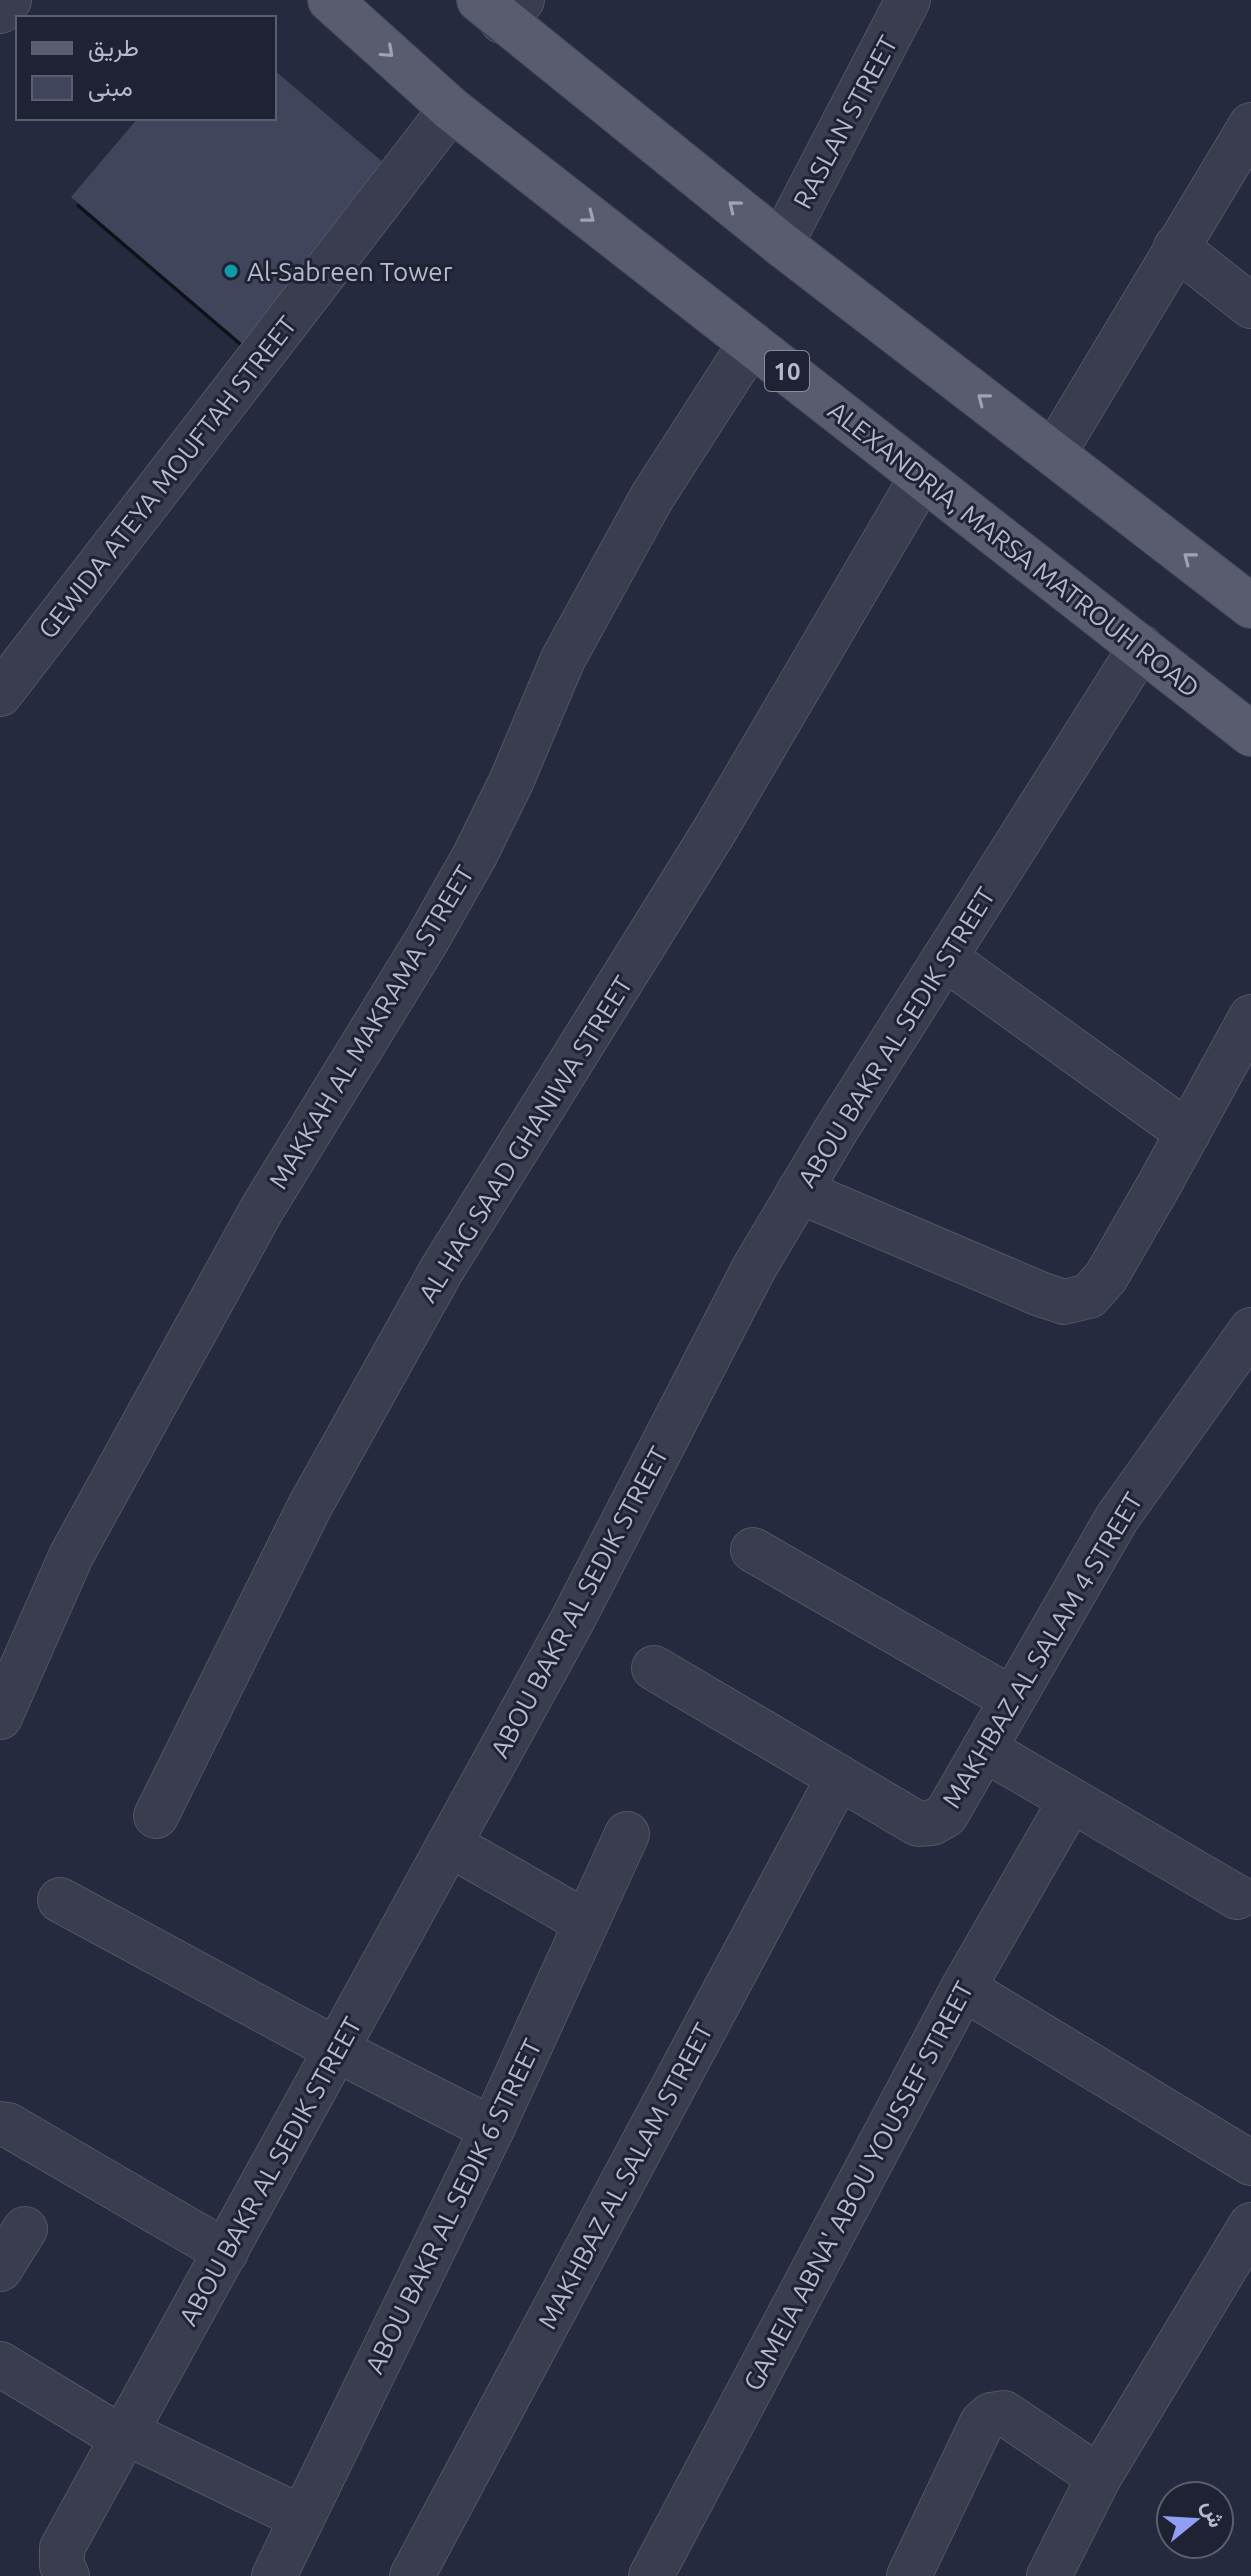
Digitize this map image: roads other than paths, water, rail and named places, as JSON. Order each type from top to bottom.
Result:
[{"type":"main road","name":"ALEXANDRIA, MARSA MATROUH ROAD","points":[[330,0],[451,109],[1251,734]]},
{"type":"main road","points":[[501,7],[781,244],[1251,606]]},
{"type":"street","points":[[0,11],[9,0]]},
{"type":"street","name":"RASLAN STREET","points":[[781,244],[908,0]]},
{"type":"street","name":"GEWIDA ATEYA MOUFTAH STREET","points":[[0,694],[451,109]]},
{"type":"street","points":[[1054,453],[1251,125]]},
{"type":"street","points":[[1176,247],[1251,306]]},
{"type":"street","name":"MAKKAH AL MAKRAMA STREET","points":[[0,1717],[71,1556],[262,1209],[427,940],[475,855],[511,782],[563,659],[652,497],[751,343]]},
{"type":"street","name":"AL HAG SAAD GHANIWA STREET","points":[[156,1816],[310,1506],[441,1271],[715,830],[922,477]]},
{"type":"street","name":"ABOU BAKR AL SEDIK STREET","points":[[67,2576],[62,2566],[62,2548],[573,1619],[754,1268],[799,1191],[1141,647]]},
{"type":"street","points":[[945,958],[1188,1133]]},
{"type":"street","points":[[799,1191],[1040,1294],[1064,1302],[1089,1296],[1106,1277],[1251,1017]]},
{"type":"street","name":"MAKHBAZ AL SALAM 4 STREET","points":[[654,1668],[918,1824],[932,1823],[946,1815],[1117,1518],[1251,1330]]},
{"type":"street","points":[[753,1550],[1012,1699]]},
{"type":"street","points":[[984,1749],[1237,1897]]},
{"type":"street","name":"MAKHBAZ AL SALAM STREET","points":[[412,2576],[839,1777]]},
{"type":"street","name":"GAMEIA ABNA' ABOU YOUSSEF STREET","points":[[651,2576],[963,1988],[1071,1800]]},
{"type":"street","name":"ABOU BAKR AL SEDIK 6 STREET","points":[[274,2576],[492,2129],[627,1834]]},
{"type":"street","points":[[449,1844],[585,1922]]},
{"type":"street","points":[[60,1900],[337,2050],[492,2129]]},
{"type":"street","points":[[963,1988],[1251,2163]]},
{"type":"street","points":[[4,2124],[226,2252]]},
{"type":"street","points":[[1049,2576],[1099,2477],[1251,2225]]},
{"type":"street","points":[[0,2269],[25,2229]]},
{"type":"street","points":[[0,2364],[124,2436],[302,2518]]},
{"type":"street","points":[[909,2576],[982,2423],[991,2415],[1004,2413],[1099,2477]]},
{"type":"place","name":"Al-Sabreen Tower","points":[[231,271]]}]
